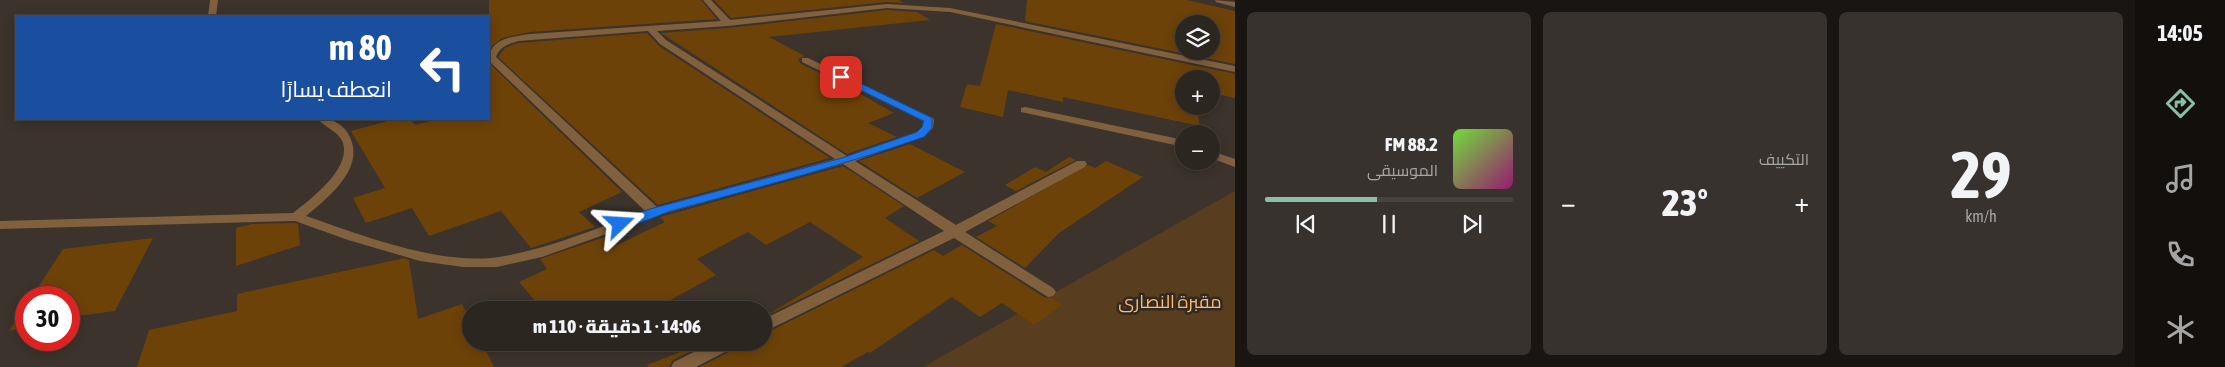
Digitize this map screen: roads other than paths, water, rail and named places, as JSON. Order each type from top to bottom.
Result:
[{"type":"street","points":[[212,15],[214,0]]},
{"type":"street","points":[[707,0],[728,23]]},
{"type":"street","points":[[1219,0],[1235,5]]},
{"type":"street","points":[[654,212],[491,58],[492,52],[500,45],[530,37],[728,23],[887,6],[950,10],[1235,69]]},
{"type":"street","points":[[650,28],[663,42],[1048,292]]},
{"type":"street","points":[[0,225],[296,217],[353,237],[420,256],[463,262],[497,262],[537,254],[654,212],[846,160],[921,134],[927,128],[929,120],[806,60]]},
{"type":"street","points":[[1025,110],[1175,142]]},
{"type":"street","points":[[296,217],[336,184],[349,163],[348,142],[338,126],[325,120]]},
{"type":"street","points":[[1220,157],[1235,163]]},
{"type":"street","points":[[772,322],[954,232],[1080,164]]},
{"type":"street","points":[[680,367],[712,351]]},
{"type":"park label","name":"مقبرة النصارى","points":[[1170,302]]}]
